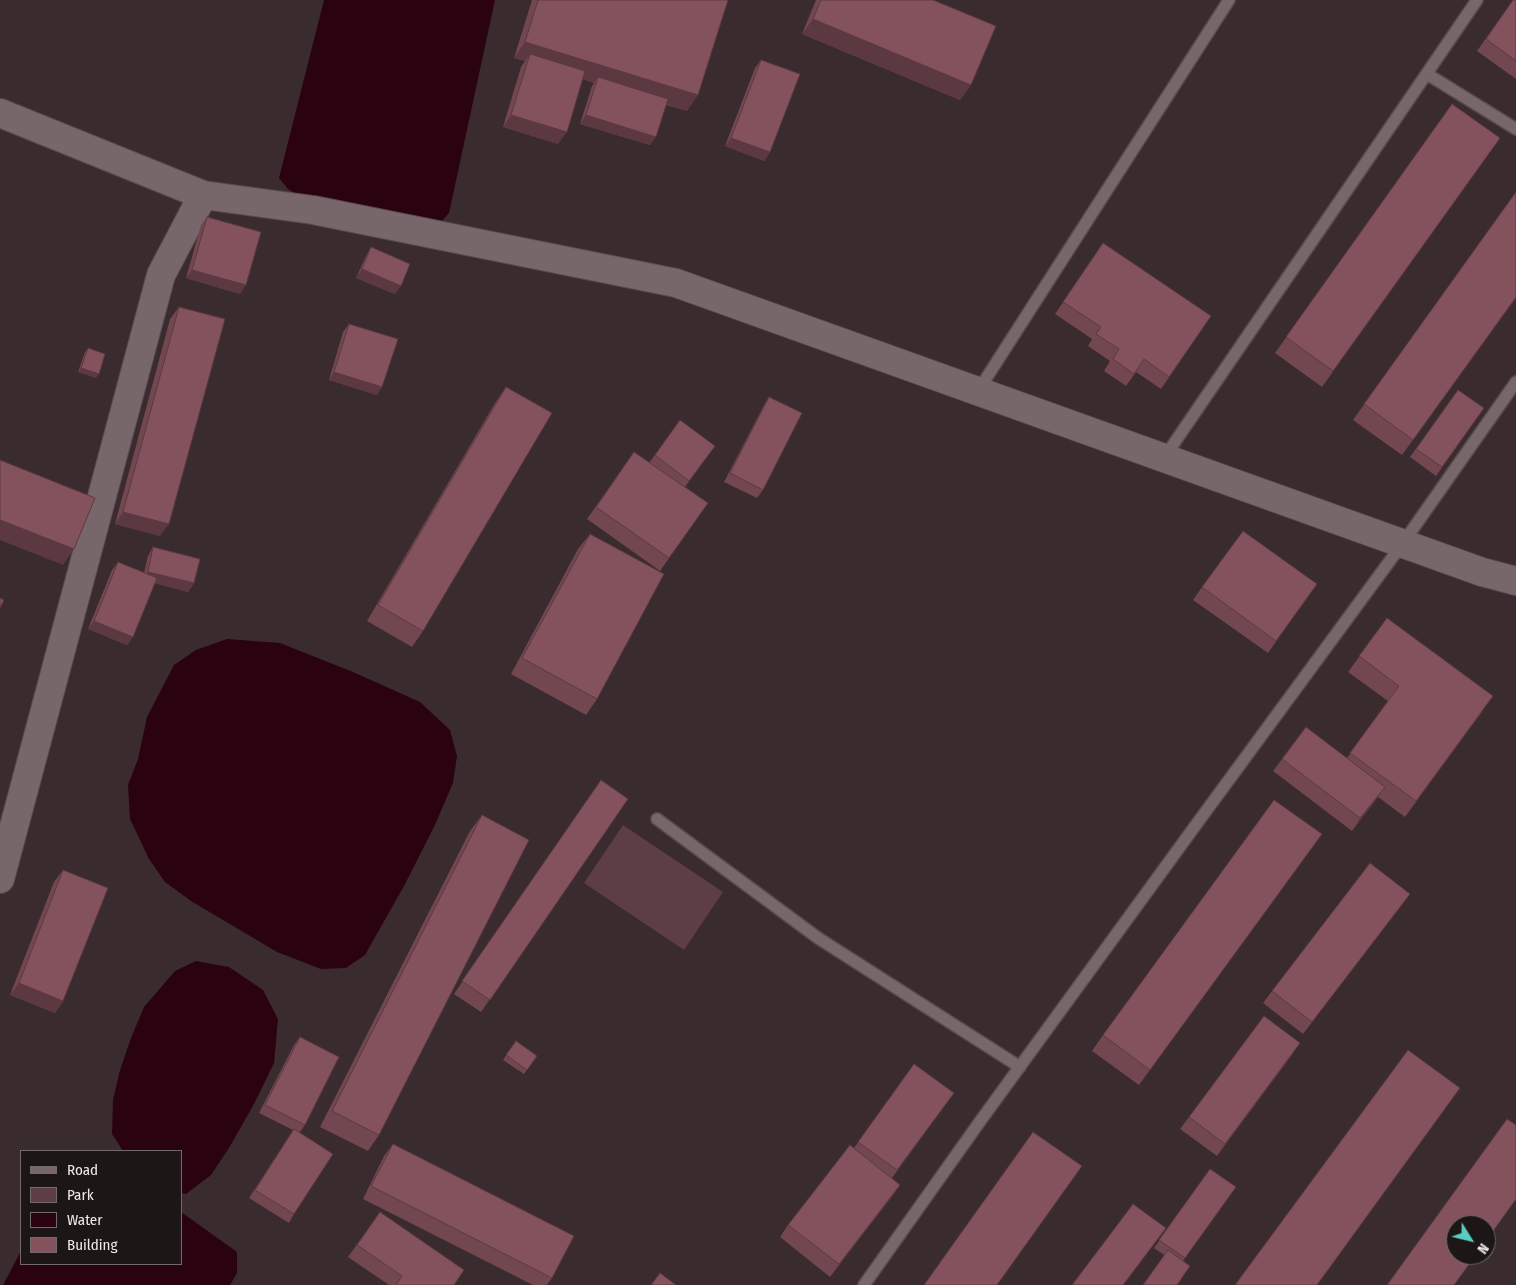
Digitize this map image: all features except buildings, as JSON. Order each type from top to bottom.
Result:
[{"type":"street","points":[[0,114],[203,195],[313,210],[676,283],[1482,572],[1516,581]]},
{"type":"street","points":[[0,879],[161,275],[203,195]]},
{"type":"lane","points":[[978,391],[1229,0]]},
{"type":"lane","points":[[1164,458],[1477,0]]},
{"type":"lane","points":[[1427,74],[1516,129]]},
{"type":"lane","points":[[864,1285],[1020,1067],[1403,543],[1516,382]]},
{"type":"lane","points":[[657,819],[818,938],[1020,1067]]},
{"type":"green space","points":[[623,825],[723,892],[684,950],[584,883]]},
{"type":"water","points":[[324,0],[495,0],[449,213],[439,224],[429,229],[296,194],[288,189],[279,178]]},
{"type":"water","points":[[227,639],[280,643],[353,672],[420,702],[450,730],[457,756],[453,783],[434,827],[404,886],[365,955],[346,968],[321,969],[277,952],[191,901],[165,882],[149,859],[130,819],[128,785],[138,759],[147,717],[174,665],[196,650]]},
{"type":"water","points":[[196,961],[229,967],[263,990],[278,1019],[274,1063],[254,1104],[211,1175],[186,1194],[182,1193],[182,1150],[122,1150],[112,1134],[113,1100],[120,1070],[131,1038],[144,1007],[175,971]]},
{"type":"water","points":[[182,1213],[237,1252],[237,1273],[230,1285],[3,1285],[20,1253],[20,1265],[182,1265]]}]
